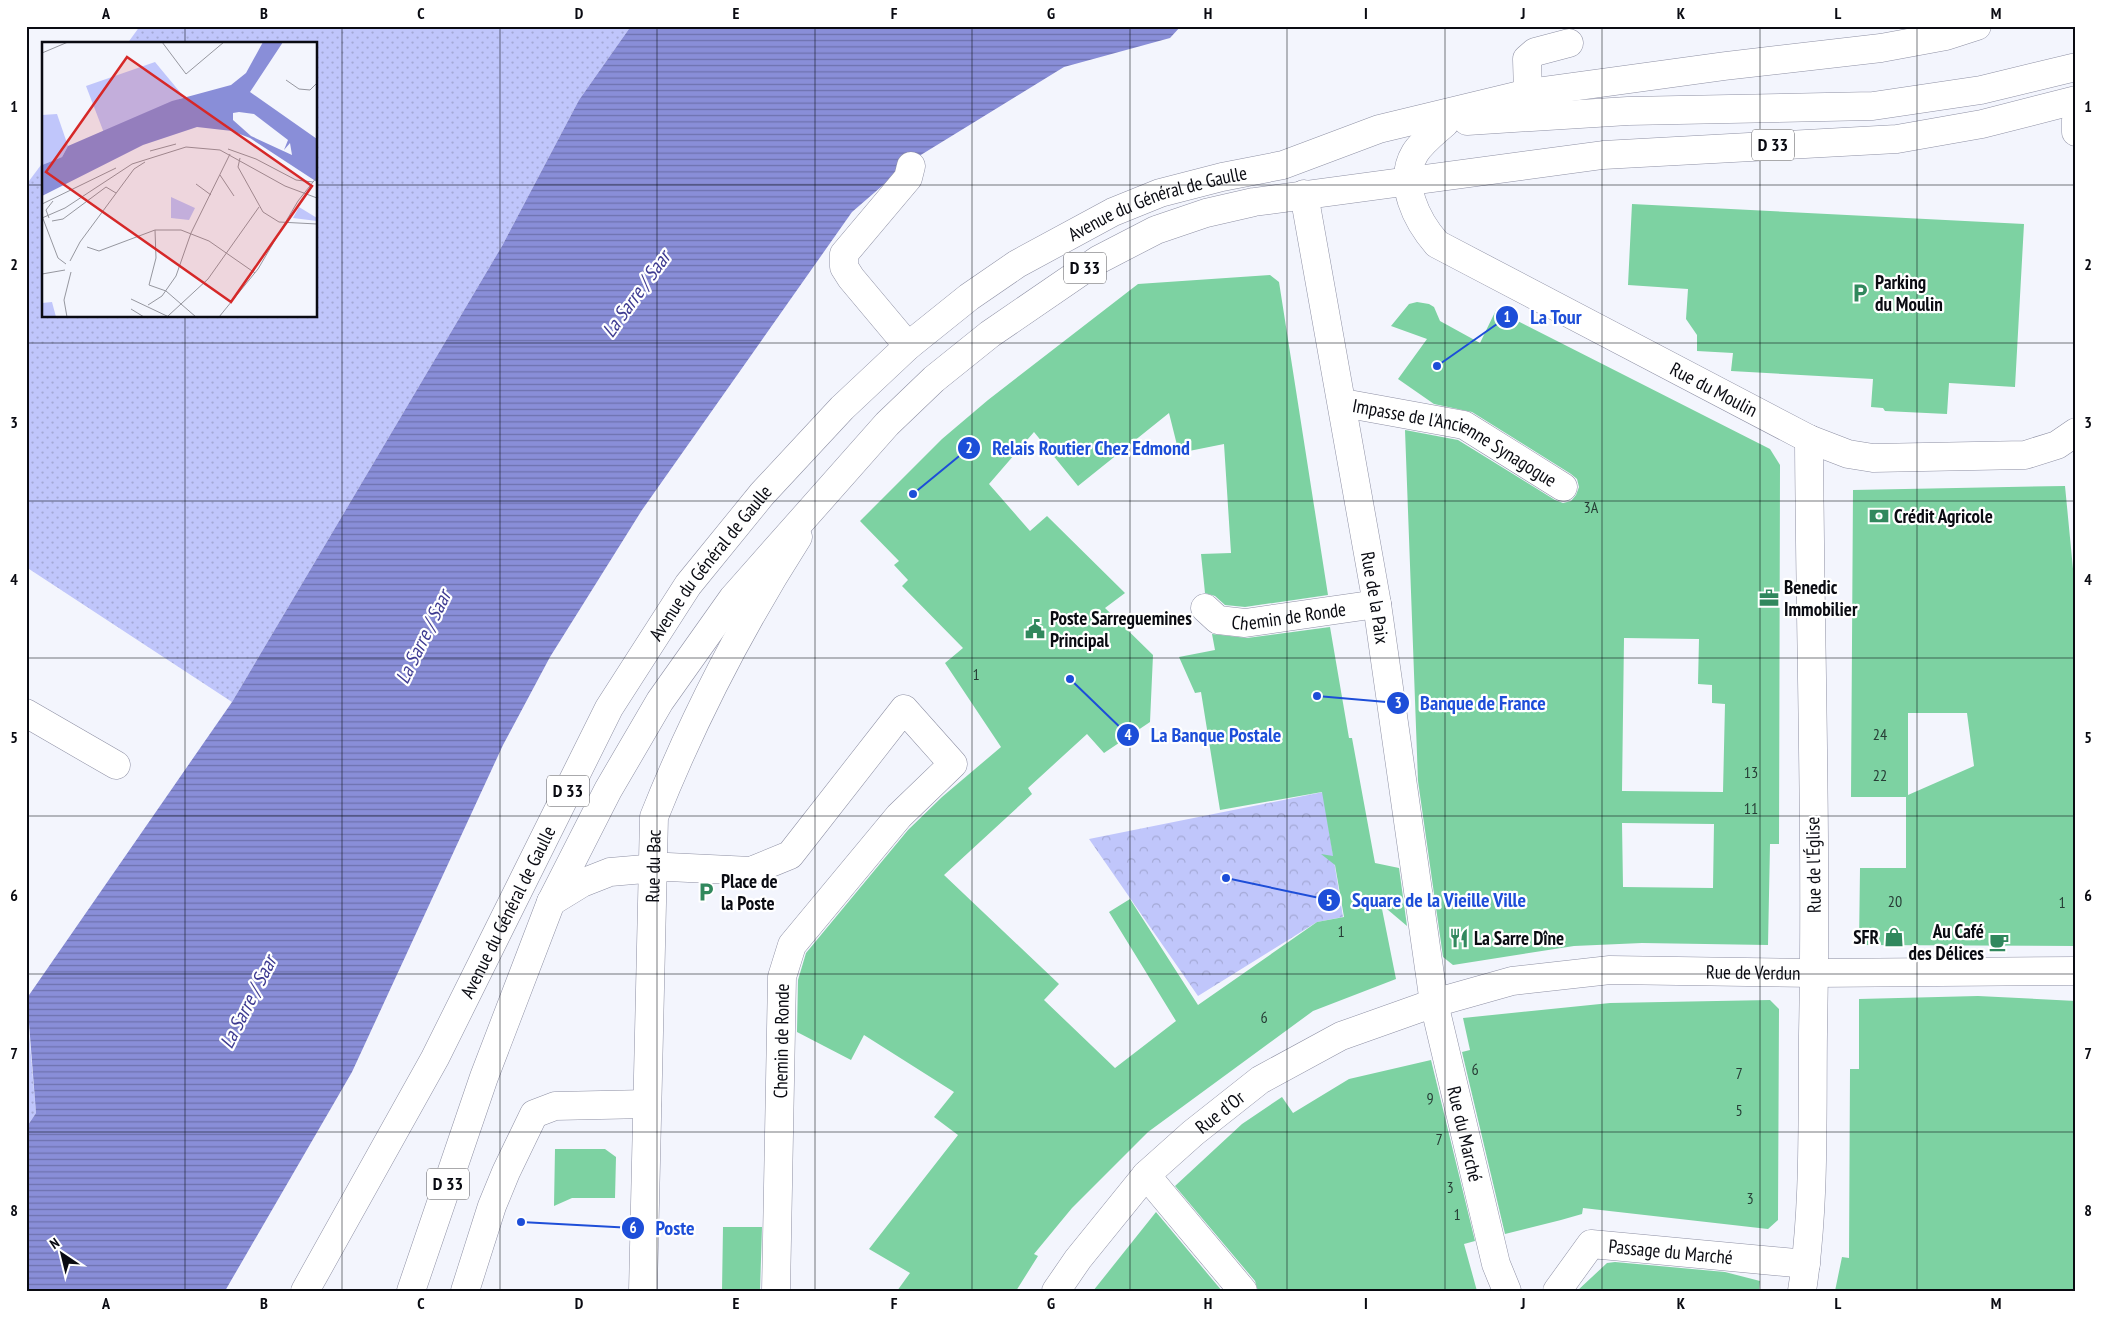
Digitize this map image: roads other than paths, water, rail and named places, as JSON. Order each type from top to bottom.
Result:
[{"type":"street","name":"D 33","points":[[1393,126],[1528,93],[1725,66],[1881,48],[1946,36],[1977,26]]},
{"type":"street","points":[[1528,93],[1527,59],[1535,52],[1569,42]]},
{"type":"street","name":"D 33","points":[[1393,126],[1628,111],[1873,106],[1980,90],[2076,66]]},
{"type":"street","name":"D 33","points":[[1408,181],[1603,155],[1897,139],[1982,124],[2076,100]]},
{"type":"street","points":[[2076,120],[2076,132]]},
{"type":"street","points":[[1408,181],[1409,166],[1416,152],[1445,122]]},
{"type":"street","name":"Avenue du Général de Gaulle","points":[[306,1291],[435,1058],[614,700],[688,585],[762,494],[842,408],[908,346],[969,297],[1017,264],[1113,212],[1160,193],[1222,176],[1283,165],[1348,139],[1393,126]]},
{"type":"street","points":[[908,346],[844,268],[844,254],[908,178],[911,166]]},
{"type":"street","name":"Avenue du Général de Gaulle","points":[[411,1291],[484,1077],[551,902],[608,790],[660,701],[733,598],[830,487],[887,424],[934,379],[997,328],[1098,260],[1156,230],[1180,221],[1254,202],[1408,181]]},
{"type":"street","name":"Rue du Moulin","points":[[1408,181],[1413,205],[1425,230],[1437,244],[1809,439],[1848,454],[1873,458],[2025,455],[2057,445],[2076,432]]},
{"type":"street","name":"Rue de la Paix","points":[[1304,194],[1343,403],[1377,604],[1434,1003]]},
{"type":"street","name":"Impasse de l'Ancienne Synagogue","points":[[1343,403],[1464,426],[1563,487]]},
{"type":"street","name":"Rue de l'Église","points":[[1802,1291],[1806,1264],[1811,1167],[1814,973],[1809,439]]},
{"type":"street","name":"Rue du Bac","points":[[643,1291],[654,817],[688,735],[752,610],[830,487]]},
{"type":"street","name":"Chemin de Ronde","points":[[1205,608],[1218,620],[1245,623],[1377,604]]},
{"type":"street","name":"Chemin de Ronde","points":[[653,869],[668,867],[751,871],[790,855],[904,709],[953,764],[899,816],[792,945],[782,977],[776,1291]]},
{"type":"street","points":[[26,713],[116,765]]},
{"type":"street","points":[[551,902],[582,883],[610,872],[653,869]]},
{"type":"street","name":"Rue de Verdun","points":[[1434,1003],[1512,981],[1610,970],[1814,973],[2076,971]]},
{"type":"street","name":"Rue d'Or","points":[[1056,1291],[1078,1259],[1146,1175],[1193,1133],[1260,1080],[1341,1036],[1434,1003]]},
{"type":"street","name":"Rue du Marché","points":[[1434,1003],[1496,1264],[1507,1291]]},
{"type":"street","points":[[465,1291],[492,1206],[534,1114],[556,1106],[648,1104]]},
{"type":"street","points":[[1146,1175],[1243,1291]]},
{"type":"street","name":"Passage du Marché","points":[[1557,1291],[1591,1244],[1806,1264]]},
{"type":"water","name":"La Sarre / Saar","points":[[631,26],[1181,26],[1170,38],[1064,67],[911,161],[852,212],[642,510],[550,657],[503,745],[352,1072],[225,1291],[26,1291],[26,1128],[36,1113],[27,998],[232,702],[502,246],[579,100]]},
{"type":"place","name":"Parking du Moulin","points":[[1860,293]]},
{"type":"place","name":"La Tour","points":[[1437,366]]},
{"type":"place","name":"Relais Routier Chez Edmond","points":[[913,494]]},
{"type":"place","name":"Crédit Agricole","points":[[1879,516]]},
{"type":"place","name":"Benedic Immobilier","points":[[1769,598]]},
{"type":"place","name":"Poste Sarreguemines Principal","points":[[1035,629]]},
{"type":"place","name":"La Banque Postale","points":[[1070,679]]},
{"type":"place","name":"Banque de France","points":[[1317,696]]},
{"type":"place","name":"Square de la Vieille Ville","points":[[1226,878]]},
{"type":"place","name":"Place de la Poste","points":[[706,892]]},
{"type":"place","name":"SFR","points":[[1894,937]]},
{"type":"place","name":"La Sarre Dîne","points":[[1459,938]]},
{"type":"place","name":"Au Café des Délices","points":[[1999,942]]},
{"type":"place","name":"Poste","points":[[521,1222]]}]
